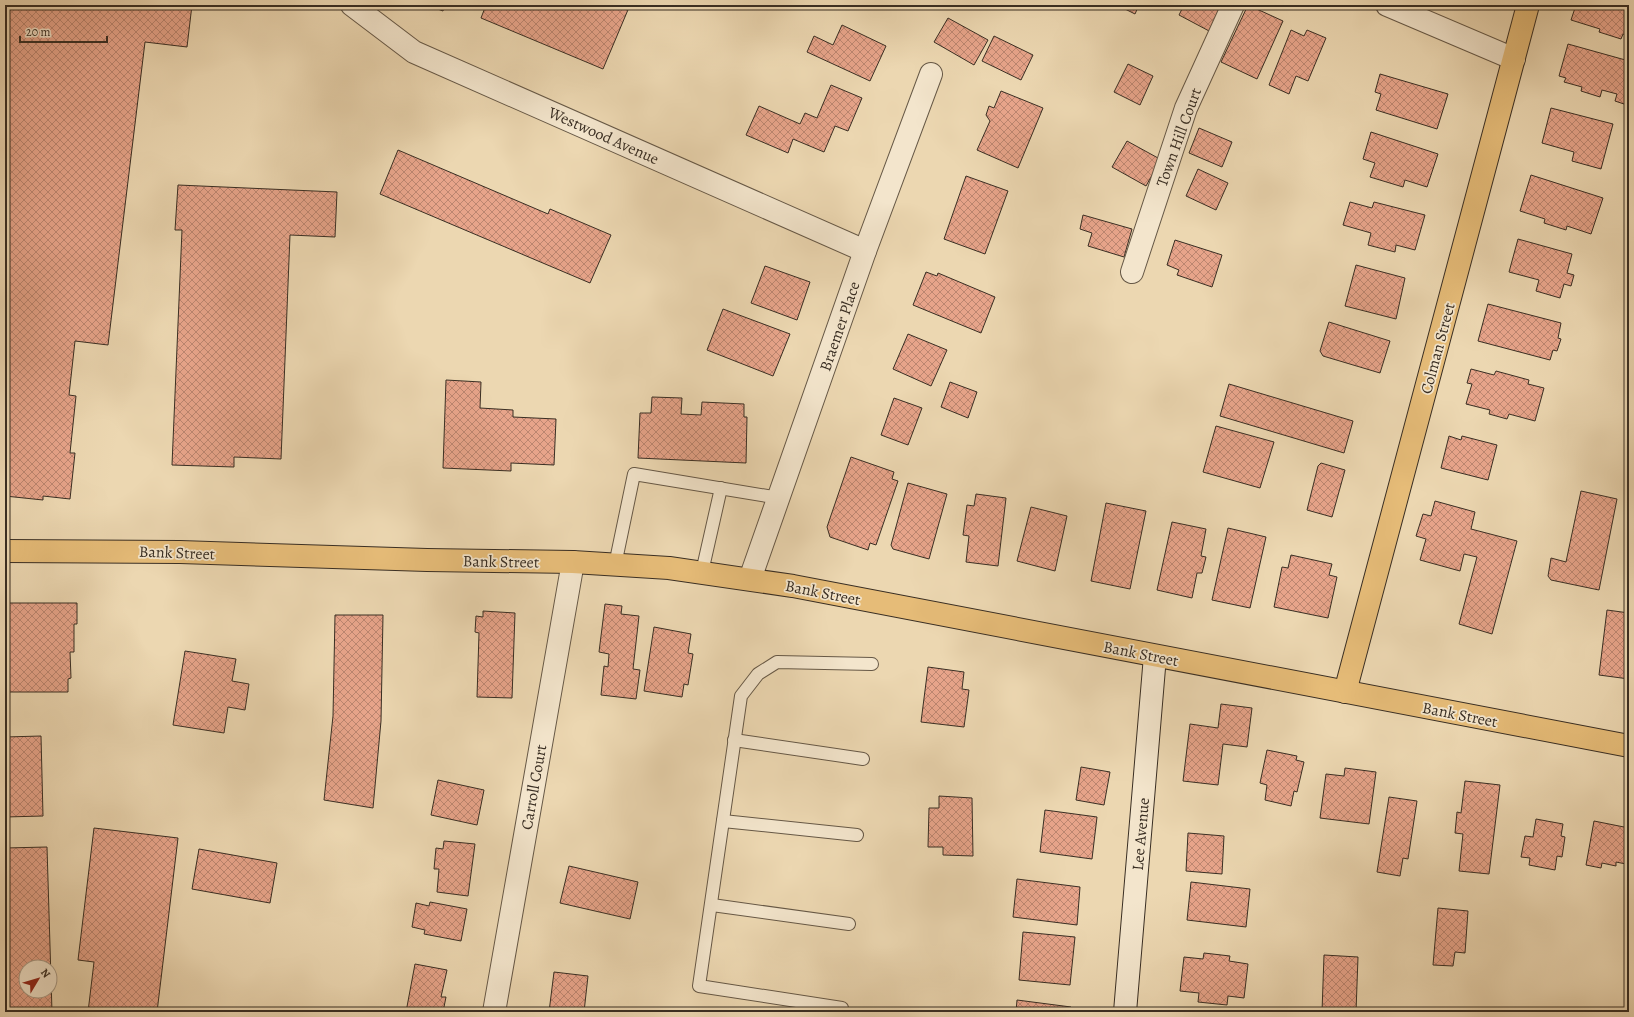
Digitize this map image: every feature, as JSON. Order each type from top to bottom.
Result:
[{"type":"main road","name":"Colman Street","points":[[1345,692],[1528,5]]},
{"type":"main road","name":"Bank Street","points":[[5,551],[180,552],[427,560],[573,562],[668,568],[702,572],[750,579],[1629,746]]},
{"type":"street","name":"Westwood Avenue","points":[[352,5],[414,52],[865,251]]},
{"type":"street","name":"Town Hill Court","points":[[1132,272],[1186,108],[1233,5]]},
{"type":"street","points":[[1387,5],[1514,59]]},
{"type":"street","name":"Braemer Place","points":[[750,579],[865,251],[931,74]]},
{"type":"street","name":"Carroll Court","points":[[494,1012],[573,562]]},
{"type":"street","name":"Lee Avenue","points":[[1125,1012],[1155,656]]},
{"type":"lane","points":[[615,565],[634,474],[779,498]]},
{"type":"lane","points":[[702,572],[721,488]]},
{"type":"lane","points":[[842,1008],[699,986],[712,906],[741,696],[758,674],[777,662],[872,664]]},
{"type":"lane","points":[[734,740],[863,759]]},
{"type":"lane","points":[[723,821],[857,835]]},
{"type":"lane","points":[[712,906],[849,924]]},
{"type":"building","points":[[5,5],[192,5],[187,47],[145,42],[108,345],[75,341],[69,395],[76,396],[70,453],[75,453],[70,499],[43,496],[43,500],[5,496],[5,49],[7,32],[5,32]]},
{"type":"building","points":[[427,5],[445,5],[443,11]]},
{"type":"building","points":[[486,5],[630,5],[603,69],[481,18]]},
{"type":"building","points":[[1117,5],[1139,5],[1135,14]]},
{"type":"building","points":[[1184,5],[1225,5],[1211,32],[1179,15]]},
{"type":"building","points":[[1248,5],[1283,21],[1257,79],[1221,62]]},
{"type":"building","points":[[1576,5],[1629,5],[1629,36],[1623,34],[1621,39],[1599,32],[1600,29],[1571,20]]},
{"type":"building","points":[[948,18],[988,40],[974,65],[934,42]]},
{"type":"building","points":[[842,25],[886,46],[870,81],[807,52],[814,36],[833,45]]},
{"type":"building","points":[[1291,30],[1304,36],[1307,30],[1326,38],[1308,81],[1296,76],[1289,94],[1269,85]]},
{"type":"building","points":[[994,36],[1033,55],[1021,80],[982,61]]},
{"type":"building","points":[[1568,44],[1629,61],[1629,99],[1627,105],[1615,101],[1617,94],[1602,90],[1600,97],[1581,91],[1582,87],[1564,82],[1566,78],[1559,76]]},
{"type":"building","points":[[1128,64],[1153,76],[1140,105],[1114,92]]},
{"type":"building","points":[[1380,74],[1448,94],[1437,129],[1376,110],[1381,94],[1375,92]]},
{"type":"building","points":[[831,85],[862,98],[848,131],[835,126],[824,152],[793,139],[788,153],[746,135],[759,106],[800,124],[805,113],[817,118]]},
{"type":"building","points":[[1001,91],[1043,108],[1018,168],[977,150],[990,121],[986,115],[989,106],[994,108]]},
{"type":"building","points":[[1551,108],[1613,124],[1601,169],[1572,161],[1574,152],[1542,143]]},
{"type":"building","points":[[1199,128],[1232,142],[1222,167],[1189,153]]},
{"type":"building","points":[[1371,132],[1438,154],[1427,187],[1405,180],[1403,187],[1370,177],[1375,163],[1363,159]]},
{"type":"building","points":[[1127,141],[1158,158],[1160,161],[1146,186],[1112,167]]},
{"type":"building","points":[[398,150],[548,214],[550,209],[611,235],[590,283],[380,194]]},
{"type":"building","points":[[1198,169],[1228,183],[1216,210],[1186,196]]},
{"type":"building","points":[[1531,175],[1603,198],[1591,234],[1567,226],[1566,230],[1544,223],[1545,219],[1520,211]]},
{"type":"building","points":[[966,176],[1008,191],[985,254],[944,239]]},
{"type":"building","points":[[178,185],[337,192],[335,237],[290,235],[281,459],[234,457],[234,467],[172,465],[182,230],[175,230]]},
{"type":"building","points":[[1350,202],[1372,208],[1374,202],[1425,215],[1415,250],[1396,245],[1395,252],[1368,245],[1371,233],[1343,225]]},
{"type":"building","points":[[1083,215],[1132,229],[1124,257],[1088,246],[1092,233],[1080,229]]},
{"type":"building","points":[[1518,239],[1572,254],[1567,273],[1574,275],[1571,286],[1564,284],[1560,298],[1536,291],[1539,280],[1509,272]]},
{"type":"building","points":[[1175,240],[1222,255],[1212,287],[1177,275],[1179,270],[1167,265]]},
{"type":"building","points":[[1356,265],[1405,278],[1396,319],[1345,306]]},
{"type":"building","points":[[765,266],[810,282],[797,320],[751,303]]},
{"type":"building","points":[[926,272],[937,276],[938,273],[995,297],[981,333],[913,305]]},
{"type":"building","points":[[1488,304],[1561,323],[1558,338],[1561,339],[1557,351],[1553,350],[1550,360],[1478,341]]},
{"type":"building","points":[[723,309],[790,334],[773,376],[707,350]]},
{"type":"building","points":[[1329,322],[1390,341],[1380,373],[1323,356],[1320,351]]},
{"type":"building","points":[[908,334],[947,350],[931,386],[893,369]]},
{"type":"building","points":[[1471,369],[1494,375],[1496,371],[1529,380],[1528,384],[1544,388],[1535,421],[1509,414],[1507,419],[1489,414],[1490,410],[1466,404],[1472,384],[1467,383]]},
{"type":"building","points":[[446,380],[481,382],[480,408],[513,410],[513,417],[556,419],[554,465],[511,463],[511,471],[443,468]]},
{"type":"building","points":[[950,382],[977,392],[968,418],[941,407]]},
{"type":"building","points":[[1229,384],[1353,421],[1344,453],[1220,416]]},
{"type":"building","points":[[652,397],[682,398],[681,414],[701,415],[702,402],[744,404],[744,417],[747,417],[746,463],[638,458],[640,413],[651,413]]},
{"type":"building","points":[[894,398],[922,408],[908,445],[881,435]]},
{"type":"building","points":[[1216,426],[1274,442],[1260,488],[1203,472]]},
{"type":"building","points":[[1449,436],[1461,440],[1462,436],[1497,445],[1488,480],[1441,468]]},
{"type":"building","points":[[851,457],[894,472],[892,479],[898,481],[876,545],[870,543],[868,550],[830,537],[827,527]]},
{"type":"building","points":[[1321,463],[1345,470],[1332,517],[1307,510],[1318,466]]},
{"type":"building","points":[[908,483],[947,494],[929,559],[893,549],[891,545]]},
{"type":"building","points":[[1581,491],[1617,499],[1599,590],[1551,580],[1548,576],[1551,558],[1566,562]]},
{"type":"building","points":[[976,494],[1006,498],[998,566],[966,562],[969,536],[963,535],[967,505],[974,506]]},
{"type":"building","points":[[1435,501],[1475,512],[1471,529],[1517,541],[1492,634],[1459,624],[1477,557],[1464,554],[1460,571],[1420,560],[1426,539],[1416,536],[1423,514],[1431,516]]},
{"type":"building","points":[[1106,503],[1146,511],[1130,589],[1091,581]]},
{"type":"building","points":[[1031,507],[1067,516],[1055,571],[1017,561]]},
{"type":"building","points":[[1172,522],[1206,529],[1201,556],[1206,557],[1202,573],[1197,573],[1192,598],[1157,590]]},
{"type":"building","points":[[1228,528],[1266,537],[1250,608],[1212,600]]},
{"type":"building","points":[[1291,555],[1332,564],[1329,575],[1337,577],[1328,618],[1274,607],[1282,567],[1288,568]]},
{"type":"building","points":[[5,603],[77,603],[77,624],[74,624],[74,652],[70,652],[71,678],[68,679],[68,692],[5,692]]},
{"type":"building","points":[[605,604],[622,606],[621,614],[639,616],[633,669],[640,670],[636,699],[601,695],[604,666],[608,667],[609,654],[599,652]]},
{"type":"building","points":[[1607,610],[1629,613],[1629,679],[1599,675]]},
{"type":"building","points":[[483,611],[515,613],[512,698],[477,697],[479,633],[475,632],[476,616],[483,617]]},
{"type":"building","points":[[335,615],[383,615],[381,721],[373,808],[324,800],[333,716]]},
{"type":"building","points":[[654,627],[691,634],[688,653],[693,654],[688,685],[684,684],[682,697],[644,691]]},
{"type":"building","points":[[185,651],[236,659],[232,681],[249,684],[245,710],[228,707],[224,733],[173,725]]},
{"type":"building","points":[[928,667],[964,672],[962,689],[969,690],[964,727],[921,722]]},
{"type":"building","points":[[1221,704],[1252,708],[1247,747],[1223,744],[1218,785],[1183,781],[1190,724],[1218,728]]},
{"type":"building","points":[[41,736],[43,816],[5,817],[5,737]]},
{"type":"building","points":[[1267,750],[1297,756],[1296,760],[1304,762],[1297,792],[1294,791],[1291,806],[1265,800],[1267,785],[1260,783]]},
{"type":"building","points":[[1081,767],[1110,772],[1104,805],[1076,800]]},
{"type":"building","points":[[1345,768],[1376,772],[1369,824],[1320,818],[1326,774],[1344,776]]},
{"type":"building","points":[[438,780],[484,790],[477,825],[431,815]]},
{"type":"building","points":[[1465,781],[1500,785],[1489,874],[1459,871],[1463,834],[1455,833],[1457,812],[1461,813]]},
{"type":"building","points":[[939,796],[972,798],[973,856],[943,855],[943,847],[928,847],[929,808],[939,808]]},
{"type":"building","points":[[1389,797],[1417,801],[1408,859],[1403,858],[1400,876],[1377,872]]},
{"type":"building","points":[[1045,810],[1097,817],[1092,859],[1040,852]]},
{"type":"building","points":[[1536,819],[1563,824],[1561,836],[1565,837],[1562,857],[1557,856],[1555,870],[1529,865],[1530,858],[1521,857],[1525,836],[1533,837]]},
{"type":"building","points":[[1594,821],[1629,828],[1627,835],[1629,836],[1629,849],[1626,864],[1616,862],[1616,866],[1602,863],[1601,868],[1586,865]]},
{"type":"building","points":[[94,828],[178,838],[157,1012],[88,1012],[94,962],[78,960]]},
{"type":"building","points":[[1188,833],[1224,836],[1222,874],[1186,871]]},
{"type":"building","points":[[444,841],[475,844],[468,896],[437,892],[439,869],[434,869],[436,848],[443,849]]},
{"type":"building","points":[[47,847],[50,959],[18,959],[18,999],[52,999],[52,1012],[5,1012],[5,848]]},
{"type":"building","points":[[199,849],[277,863],[270,903],[192,889]]},
{"type":"building","points":[[569,866],[638,882],[630,919],[560,903]]},
{"type":"building","points":[[1017,879],[1080,887],[1077,925],[1013,917]]},
{"type":"building","points":[[1191,882],[1250,889],[1246,927],[1187,920]]},
{"type":"building","points":[[430,902],[467,909],[461,941],[424,934],[425,930],[412,927],[416,903],[429,906]]},
{"type":"building","points":[[1438,908],[1468,911],[1465,953],[1455,952],[1453,966],[1433,965]]},
{"type":"building","points":[[1023,932],[1075,937],[1070,985],[1019,980]]},
{"type":"building","points":[[1204,953],[1230,956],[1229,961],[1248,964],[1244,998],[1228,996],[1227,1005],[1198,1002],[1199,993],[1180,991],[1184,957],[1203,959]]},
{"type":"building","points":[[1324,955],[1358,957],[1356,1012],[1322,1012]]},
{"type":"building","points":[[415,964],[447,970],[441,997],[446,997],[443,1012],[406,1012]]},
{"type":"building","points":[[554,972],[588,976],[584,1012],[549,1012]]},
{"type":"building","points":[[1017,1000],[1071,1007],[1070,1012],[1016,1012]]}]
